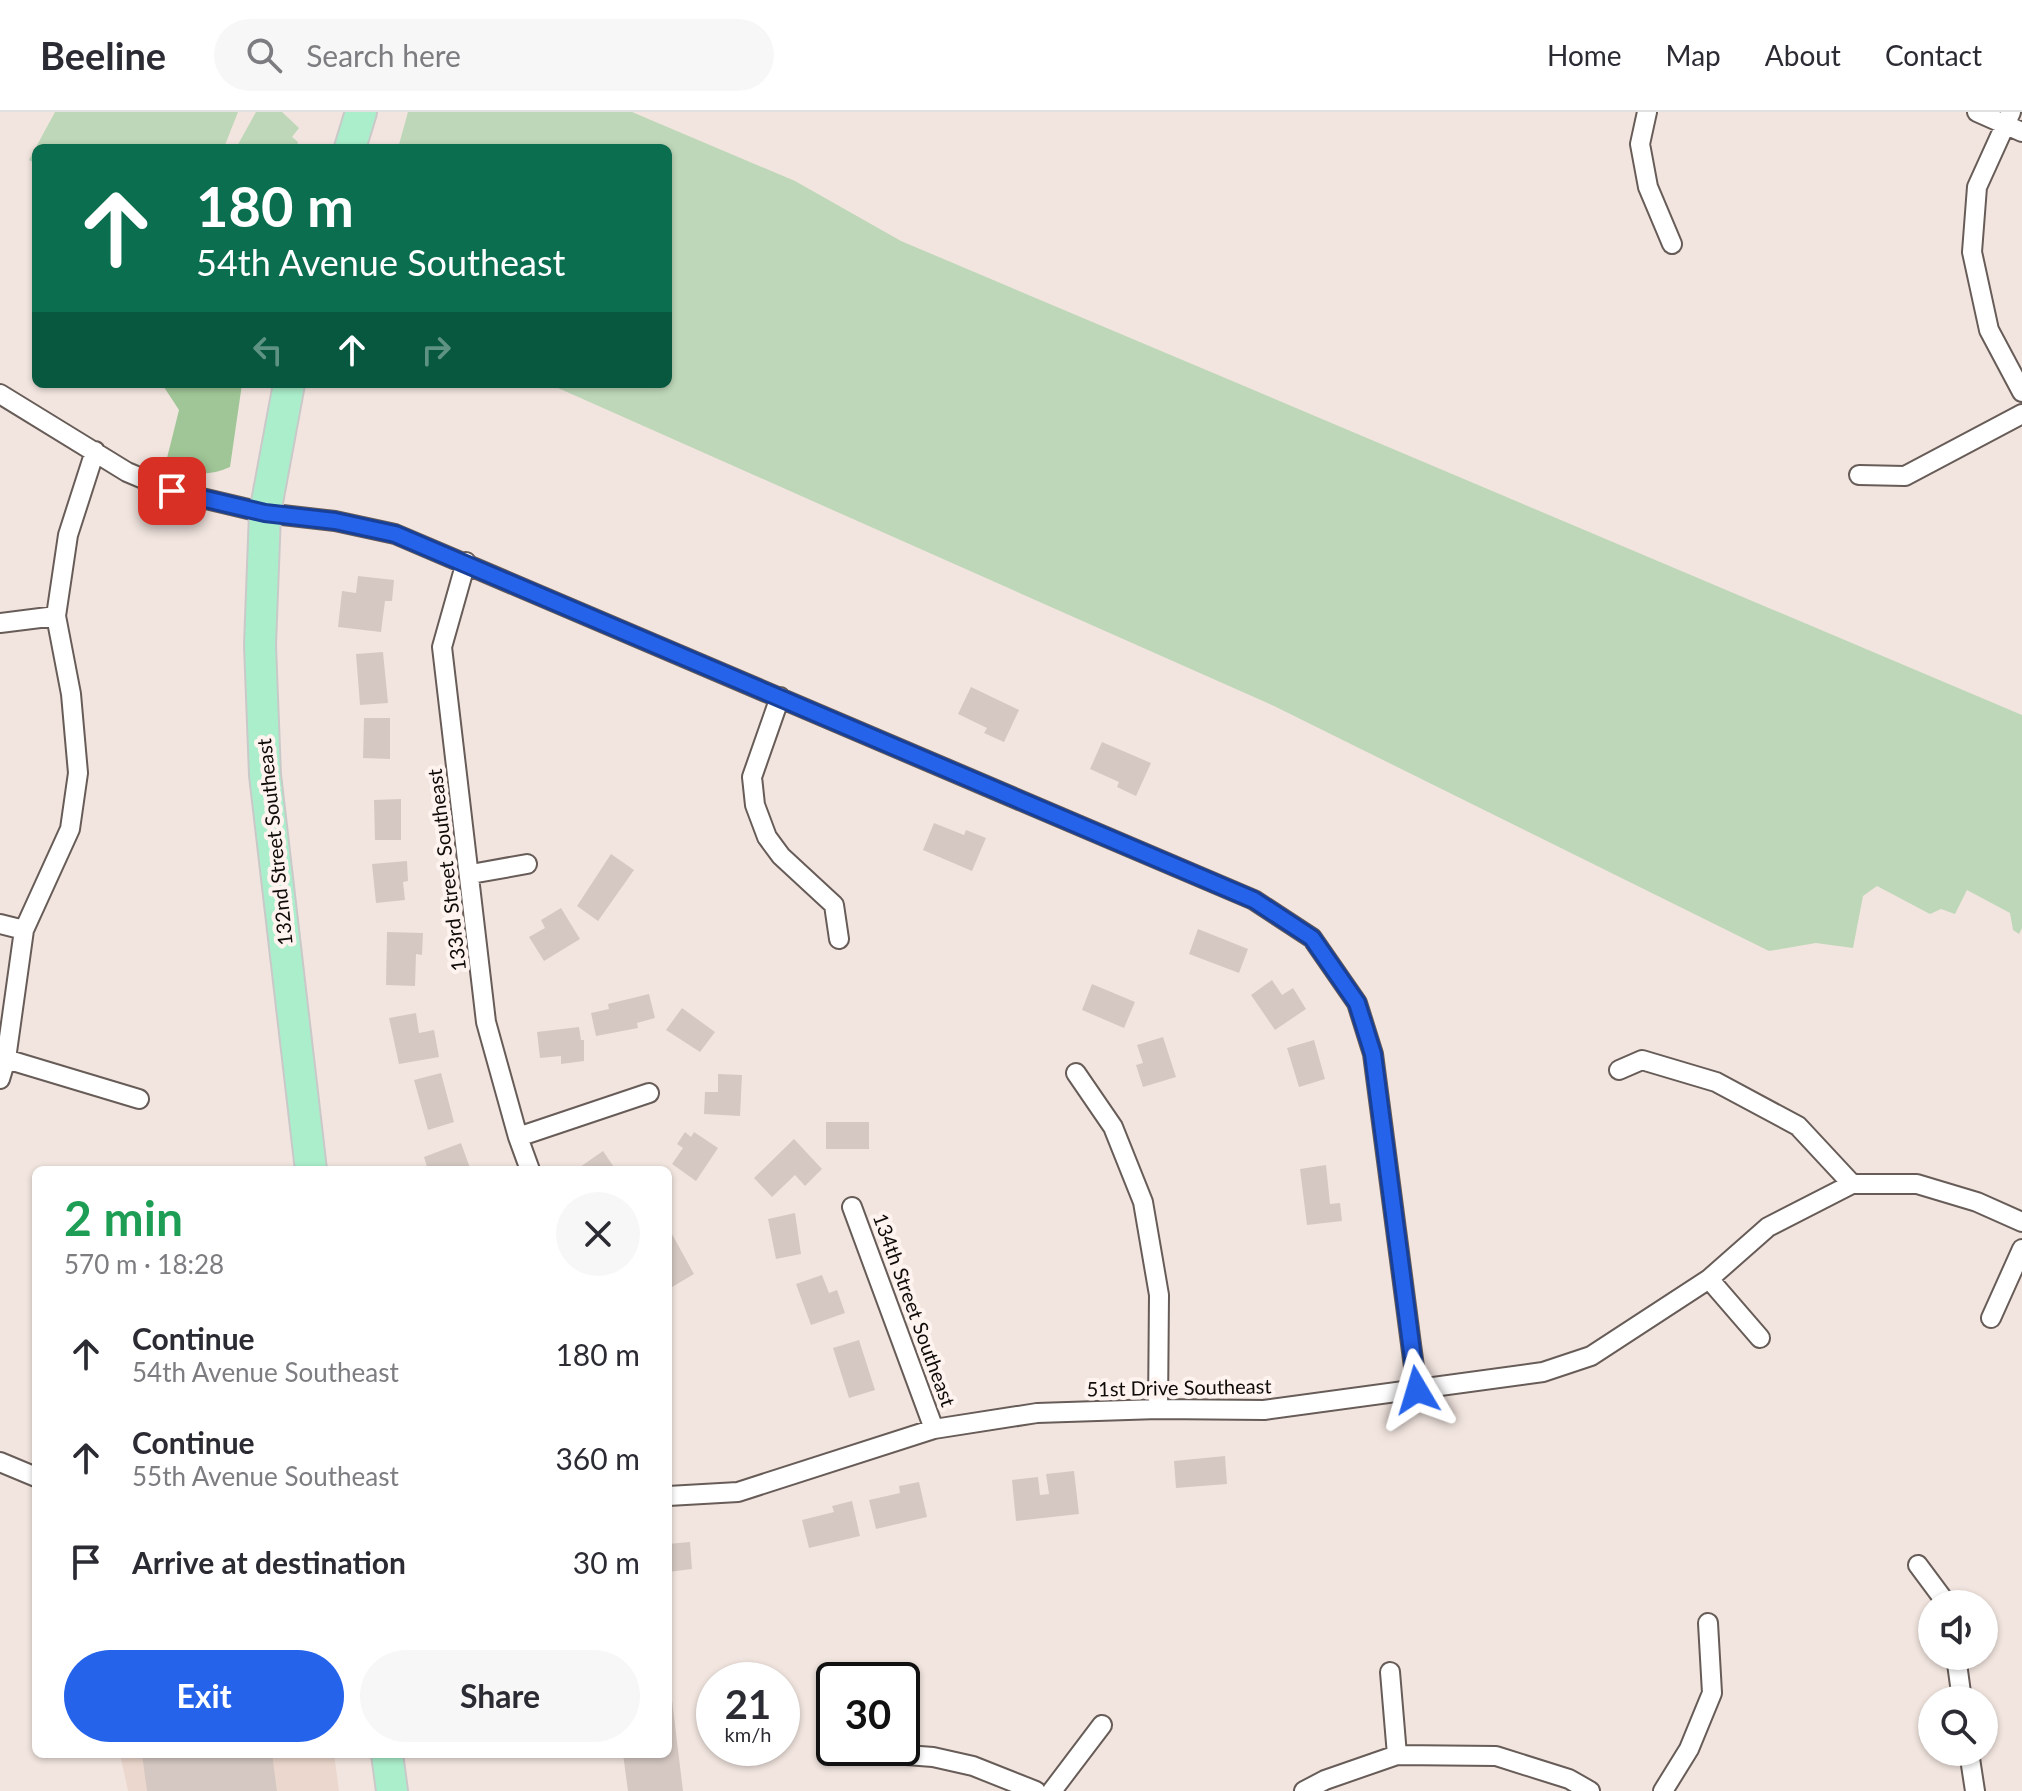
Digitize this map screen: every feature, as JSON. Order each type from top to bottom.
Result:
[{"type":"main road","points":[[351,144],[361,112]]},
{"type":"main road","name":"132nd Street Southeast","points":[[288,388],[265,513],[260,645],[265,775],[311,1166]]},
{"type":"main road","points":[[388,1758],[392,1791]]},
{"type":"street","points":[[1647,112],[1640,144],[1648,187],[1672,244]]},
{"type":"street","points":[[1977,112],[2013,123],[1977,187],[1972,252],[1989,330],[2022,392]]},
{"type":"street","points":[[0,394],[127,472],[172,491],[265,513],[335,521],[395,534],[1254,900],[1312,938],[1357,1003],[1373,1054],[1417,1390]]},
{"type":"street","points":[[1859,475],[1905,476],[2022,414]]},
{"type":"street","points":[[0,1079],[6,1059],[24,930],[70,829],[78,773],[71,694],[56,616],[68,535],[95,451]]},
{"type":"street","name":"133rd Street Southeast","points":[[466,562],[442,647],[486,1022],[529,1166]]},
{"type":"street","points":[[0,623],[56,616]]},
{"type":"street","points":[[780,697],[752,777],[755,805],[767,837],[781,856],[834,905],[839,939]]},
{"type":"street","points":[[471,874],[527,864]]},
{"type":"street","points":[[0,924],[24,930]]},
{"type":"street","points":[[6,1059],[139,1099]]},
{"type":"street","points":[[1619,1070],[1642,1060],[1716,1082],[1798,1126],[1852,1184]]},
{"type":"street","points":[[1076,1073],[1113,1127],[1143,1202],[1159,1295],[1158,1409]]},
{"type":"street","points":[[518,1137],[649,1093]]},
{"type":"street","name":"51st Drive Southeast","points":[[672,1496],[738,1492],[934,1429],[1037,1413],[1158,1409],[1264,1410],[1543,1372],[1591,1356],[1709,1279],[1768,1227],[1852,1184],[1917,1184],[1977,1202],[2022,1222]]},
{"type":"street","name":"134th Street Southeast","points":[[852,1207],[934,1429]]},
{"type":"street","points":[[1991,1318],[2022,1249]]},
{"type":"street","points":[[1709,1279],[1760,1338]]},
{"type":"street","points":[[0,1462],[32,1475]]},
{"type":"street","points":[[1918,1565],[1937,1590]]},
{"type":"street","points":[[1663,1791],[1689,1749],[1712,1693],[1708,1623]]},
{"type":"street","points":[[1390,1672],[1397,1755]]},
{"type":"street","points":[[1052,1791],[1102,1725]]},
{"type":"street","points":[[1304,1791],[1325,1780],[1397,1755],[1496,1756],[1569,1779],[1590,1791]]},
{"type":"street","points":[[920,1756],[973,1766],[1036,1791]]},
{"type":"street","points":[[1971,1766],[1975,1791]]},
{"type":"shaded area","points":[[121,1758],[335,1758],[339,1791],[128,1791]]},
{"type":"green space","points":[[55,112],[238,112],[225,144],[38,144]]},
{"type":"green space","points":[[256,112],[282,112],[299,128],[292,137],[298,144],[238,144]]},
{"type":"green space","points":[[408,112],[632,112],[795,181],[901,241],[2022,715],[2022,928],[2019,934],[2013,930],[2010,913],[1967,890],[1955,914],[1941,909],[1930,914],[1877,886],[1863,896],[1853,948],[1816,943],[1769,951],[1274,706],[558,388],[672,388],[672,144],[399,144]]},
{"type":"green space","points":[[165,388],[241,388],[230,467],[198,473],[165,466],[179,410]]},
{"type":"building","points":[[358,576],[394,580],[392,601],[385,601],[381,632],[338,627],[342,591],[356,593]]},
{"type":"building","points":[[383,652],[388,703],[360,705],[356,654]]},
{"type":"building","points":[[971,687],[1019,710],[1004,742],[984,733],[987,728],[958,714]]},
{"type":"building","points":[[364,718],[390,718],[390,759],[363,758]]},
{"type":"building","points":[[1102,742],[1151,763],[1136,796],[1117,787],[1119,782],[1090,769]]},
{"type":"building","points":[[401,799],[401,840],[375,840],[374,800]]},
{"type":"building","points":[[934,823],[964,835],[966,830],[986,838],[972,871],[923,850]]},
{"type":"building","points":[[611,854],[634,870],[598,921],[577,906]]},
{"type":"building","points":[[407,861],[408,881],[403,882],[405,900],[376,903],[372,864]]},
{"type":"building","points":[[561,908],[580,939],[544,961],[529,937],[545,928],[541,920]]},
{"type":"building","points":[[1198,929],[1248,949],[1239,973],[1189,954]]},
{"type":"building","points":[[387,932],[423,933],[422,955],[416,954],[415,986],[386,985]]},
{"type":"building","points":[[1272,980],[1282,995],[1293,988],[1306,1009],[1275,1030],[1251,995]]},
{"type":"building","points":[[1092,984],[1135,1002],[1124,1028],[1082,1010]]},
{"type":"building","points":[[649,994],[655,1018],[637,1023],[638,1028],[596,1036],[591,1013],[609,1009],[608,1004]]},
{"type":"building","points":[[682,1008],[715,1032],[700,1052],[666,1030]]},
{"type":"building","points":[[416,1013],[419,1033],[434,1030],[439,1057],[399,1064],[389,1018]]},
{"type":"building","points":[[579,1027],[581,1040],[584,1040],[584,1061],[561,1064],[561,1056],[540,1058],[537,1032]]},
{"type":"building","points":[[1163,1037],[1176,1077],[1143,1087],[1136,1065],[1143,1063],[1137,1045]]},
{"type":"building","points":[[1314,1040],[1325,1079],[1299,1087],[1287,1048]]},
{"type":"building","points":[[441,1073],[454,1122],[428,1130],[414,1080]]},
{"type":"building","points":[[718,1074],[742,1075],[740,1116],[704,1114],[705,1092],[718,1092]]},
{"type":"building","points":[[826,1122],[869,1122],[869,1149],[826,1149]]},
{"type":"building","points":[[685,1132],[691,1137],[694,1132],[718,1148],[696,1181],[672,1164],[683,1148],[677,1144]]},
{"type":"building","points":[[794,1139],[822,1169],[805,1186],[795,1175],[772,1197],[754,1178]]},
{"type":"building","points":[[461,1143],[469,1166],[427,1166],[424,1157]]},
{"type":"building","points":[[603,1151],[613,1166],[581,1166]]},
{"type":"building","points":[[1326,1165],[1330,1204],[1340,1203],[1342,1221],[1307,1225],[1300,1169]]},
{"type":"building","points":[[795,1213],[801,1254],[776,1259],[768,1219]]},
{"type":"building","points":[[672,1234],[694,1274],[672,1287]]},
{"type":"building","points":[[822,1275],[829,1293],[837,1290],[845,1313],[811,1325],[796,1284]]},
{"type":"building","points":[[859,1340],[875,1390],[849,1398],[833,1348]]},
{"type":"building","points":[[1225,1456],[1227,1484],[1176,1488],[1174,1461]]},
{"type":"building","points":[[1074,1471],[1079,1514],[1016,1521],[1012,1480],[1038,1477],[1040,1495],[1049,1494],[1046,1474]]},
{"type":"building","points":[[919,1482],[927,1517],[876,1529],[869,1500],[900,1493],[899,1486]]},
{"type":"building","points":[[852,1501],[860,1536],[809,1548],[802,1520],[834,1512],[832,1506]]},
{"type":"building","points":[[690,1542],[692,1569],[672,1572],[672,1544]]},
{"type":"building","points":[[672,1700],[683,1791],[628,1791],[624,1758],[672,1758]]},
{"type":"building","points":[[143,1758],[273,1758],[277,1791],[147,1791]]},
{"type":"route","points":[[172,491],[265,513],[335,521],[395,534],[1254,900],[1312,938],[1357,1003],[1373,1054],[1417,1390]]}]
